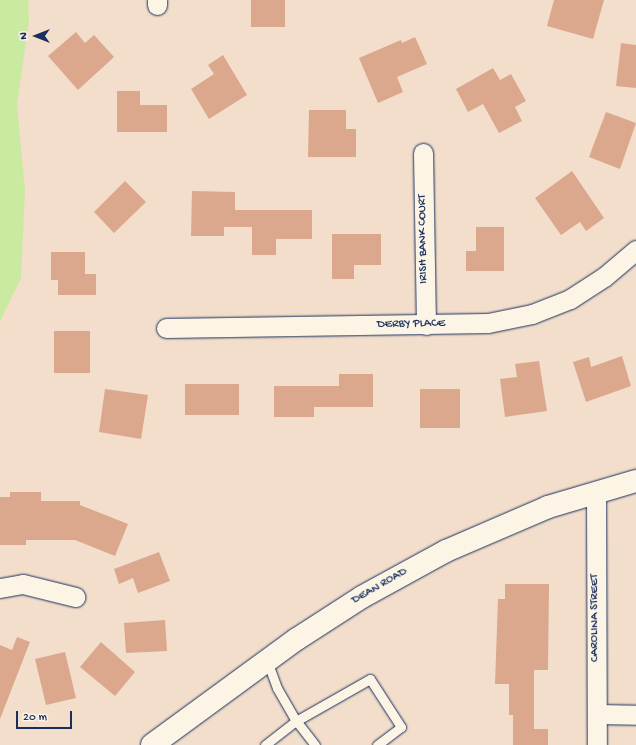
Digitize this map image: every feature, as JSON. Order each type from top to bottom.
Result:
[{"type":"main road","name":"DEAN ROAD","points":[[152,745],[267,661],[362,597],[446,551],[527,515],[596,491],[636,481]]},
{"type":"street","name":"IRISH BANK COURT","points":[[423,153],[426,325]]},
{"type":"street","name":"DERBY PLACE","points":[[166,328],[488,323],[532,314],[570,299],[604,277],[636,250]]},
{"type":"street","name":"CAROLINA STREET","points":[[596,491],[597,745]]},
{"type":"street","points":[[0,588],[23,584],[74,597]]},
{"type":"street","points":[[597,714],[636,715]]},
{"type":"lane","points":[[267,661],[277,688],[296,721],[315,745]]},
{"type":"lane","points":[[265,745],[296,721],[370,679],[401,728],[377,745]]},
{"type":"green space","points":[[0,0],[28,0],[29,20],[17,105],[25,191],[21,278],[0,321]]},
{"type":"building","points":[[251,0],[285,0],[285,27],[251,27]]},
{"type":"building","points":[[554,0],[604,0],[593,39],[547,26]]},
{"type":"building","points":[[76,32],[85,43],[94,35],[114,57],[78,90],[48,56]]},
{"type":"building","points":[[415,37],[427,64],[397,77],[403,92],[378,103],[359,58],[401,40],[402,43]]},
{"type":"building","points":[[621,43],[636,45],[636,88],[616,86]]},
{"type":"building","points":[[223,55],[247,95],[209,119],[191,89],[214,74],[208,65]]},
{"type":"building","points":[[493,68],[500,80],[511,74],[526,101],[515,107],[522,121],[499,133],[483,104],[468,112],[456,89]]},
{"type":"building","points":[[117,91],[140,91],[140,105],[167,105],[167,132],[117,132]]},
{"type":"building","points":[[309,110],[346,110],[346,129],[356,129],[356,157],[308,157]]},
{"type":"building","points":[[606,112],[636,123],[620,169],[589,157]]},
{"type":"building","points":[[572,171],[604,218],[586,231],[580,222],[561,235],[535,198]]},
{"type":"building","points":[[125,181],[146,202],[114,233],[94,212]]},
{"type":"building","points":[[192,191],[235,192],[235,210],[312,210],[312,239],[276,239],[276,255],[252,255],[252,227],[224,227],[224,236],[191,236]]},
{"type":"building","points":[[476,227],[504,227],[504,271],[466,271],[466,251],[476,251]]},
{"type":"building","points":[[332,234],[381,234],[381,265],[354,265],[354,279],[332,279]]},
{"type":"building","points":[[51,252],[85,252],[85,274],[96,274],[96,295],[58,295],[58,280],[51,280]]},
{"type":"building","points":[[54,331],[90,331],[90,373],[54,373]]},
{"type":"building","points":[[622,356],[631,386],[586,402],[573,362],[589,357],[591,367]]},
{"type":"building","points":[[539,361],[547,411],[505,417],[500,379],[517,377],[515,364]]},
{"type":"building","points":[[339,374],[373,374],[373,407],[314,407],[314,417],[274,417],[274,386],[339,386]]},
{"type":"building","points":[[185,384],[239,384],[239,415],[185,415]]},
{"type":"building","points":[[105,389],[148,395],[141,439],[99,432]]},
{"type":"building","points":[[420,389],[460,389],[460,428],[420,428]]},
{"type":"building","points":[[10,492],[41,492],[41,501],[80,501],[80,505],[128,524],[115,556],[75,540],[26,540],[26,545],[0,545],[0,497],[10,497]]},
{"type":"building","points":[[159,552],[170,581],[138,593],[133,578],[119,584],[114,569]]},
{"type":"building","points":[[505,584],[549,584],[548,670],[534,670],[534,729],[548,729],[548,745],[513,745],[513,715],[509,715],[509,684],[495,684],[498,599],[505,599]]},
{"type":"building","points":[[165,620],[167,651],[126,653],[124,623]]},
{"type":"building","points":[[17,637],[30,642],[0,719],[0,645],[12,650]]},
{"type":"building","points":[[101,642],[135,672],[115,696],[80,667]]},
{"type":"building","points":[[65,652],[76,698],[46,705],[35,659]]}]
